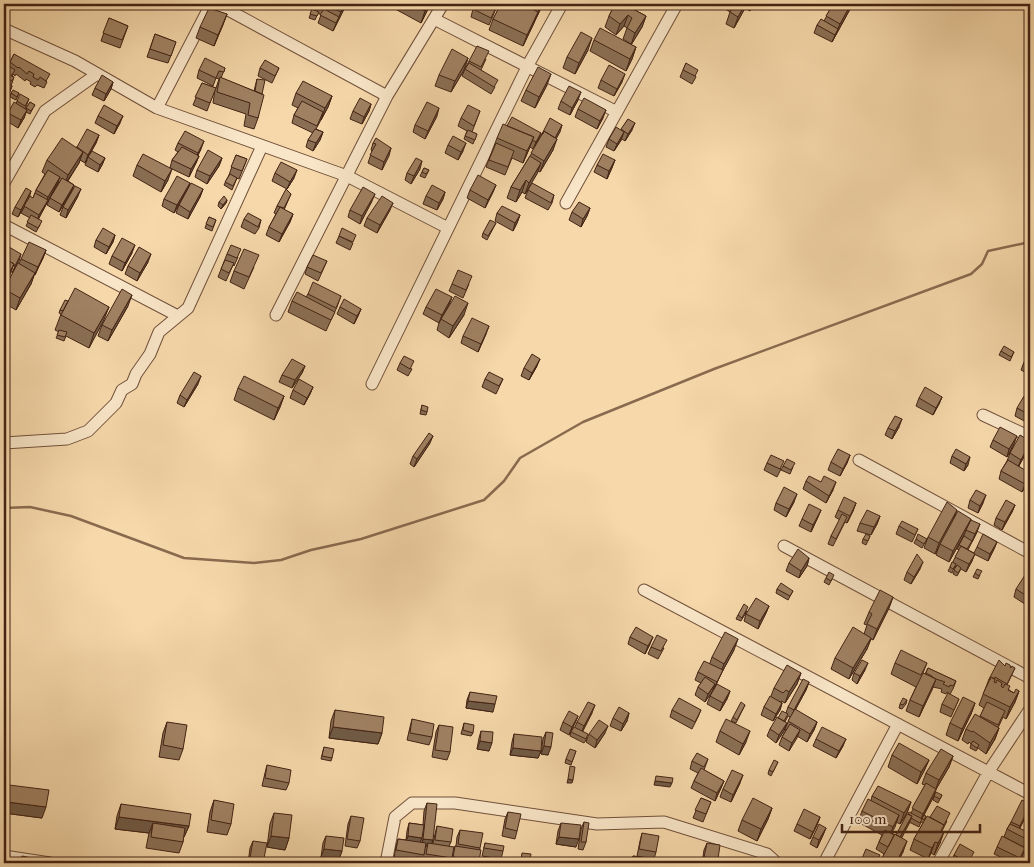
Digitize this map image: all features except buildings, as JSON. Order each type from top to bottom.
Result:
[{"type":"street","points":[[157,108],[211,4]]},
{"type":"street","points":[[217,4],[237,8],[387,96]]},
{"type":"street","points":[[276,315],[387,96],[443,4]]},
{"type":"street","points":[[372,384],[528,66],[562,4]]},
{"type":"street","points":[[566,203],[677,4]]},
{"type":"street","points":[[434,19],[617,112]]},
{"type":"street","points":[[4,29],[76,61],[157,108],[347,176],[448,228]]},
{"type":"street","points":[[4,183],[45,111],[97,74]]},
{"type":"street","points":[[4,443],[67,439],[88,431],[116,403],[122,390],[132,384],[136,374],[150,354],[159,332],[188,308],[262,146]]},
{"type":"street","points":[[4,225],[178,316]]},
{"type":"street","points":[[983,415],[1030,437]]},
{"type":"street","points":[[859,460],[1030,552]]},
{"type":"street","points":[[784,546],[1030,678]]},
{"type":"street","points":[[644,590],[1030,794]]},
{"type":"street","points":[[938,863],[989,771],[1030,709]]},
{"type":"street","points":[[824,863],[898,724]]},
{"type":"street","points":[[386,863],[395,817],[412,803],[455,803],[597,824],[664,822],[767,854],[777,863]]},
{"type":"street","points":[[4,856],[50,863]]},
{"type":"waterway","points":[[4,508],[30,507],[71,516],[184,558],[254,563],[281,560],[311,550],[361,539],[484,500],[504,481],[520,458],[583,422],[714,369],[971,274],[982,264],[988,251],[1030,242]]}]
